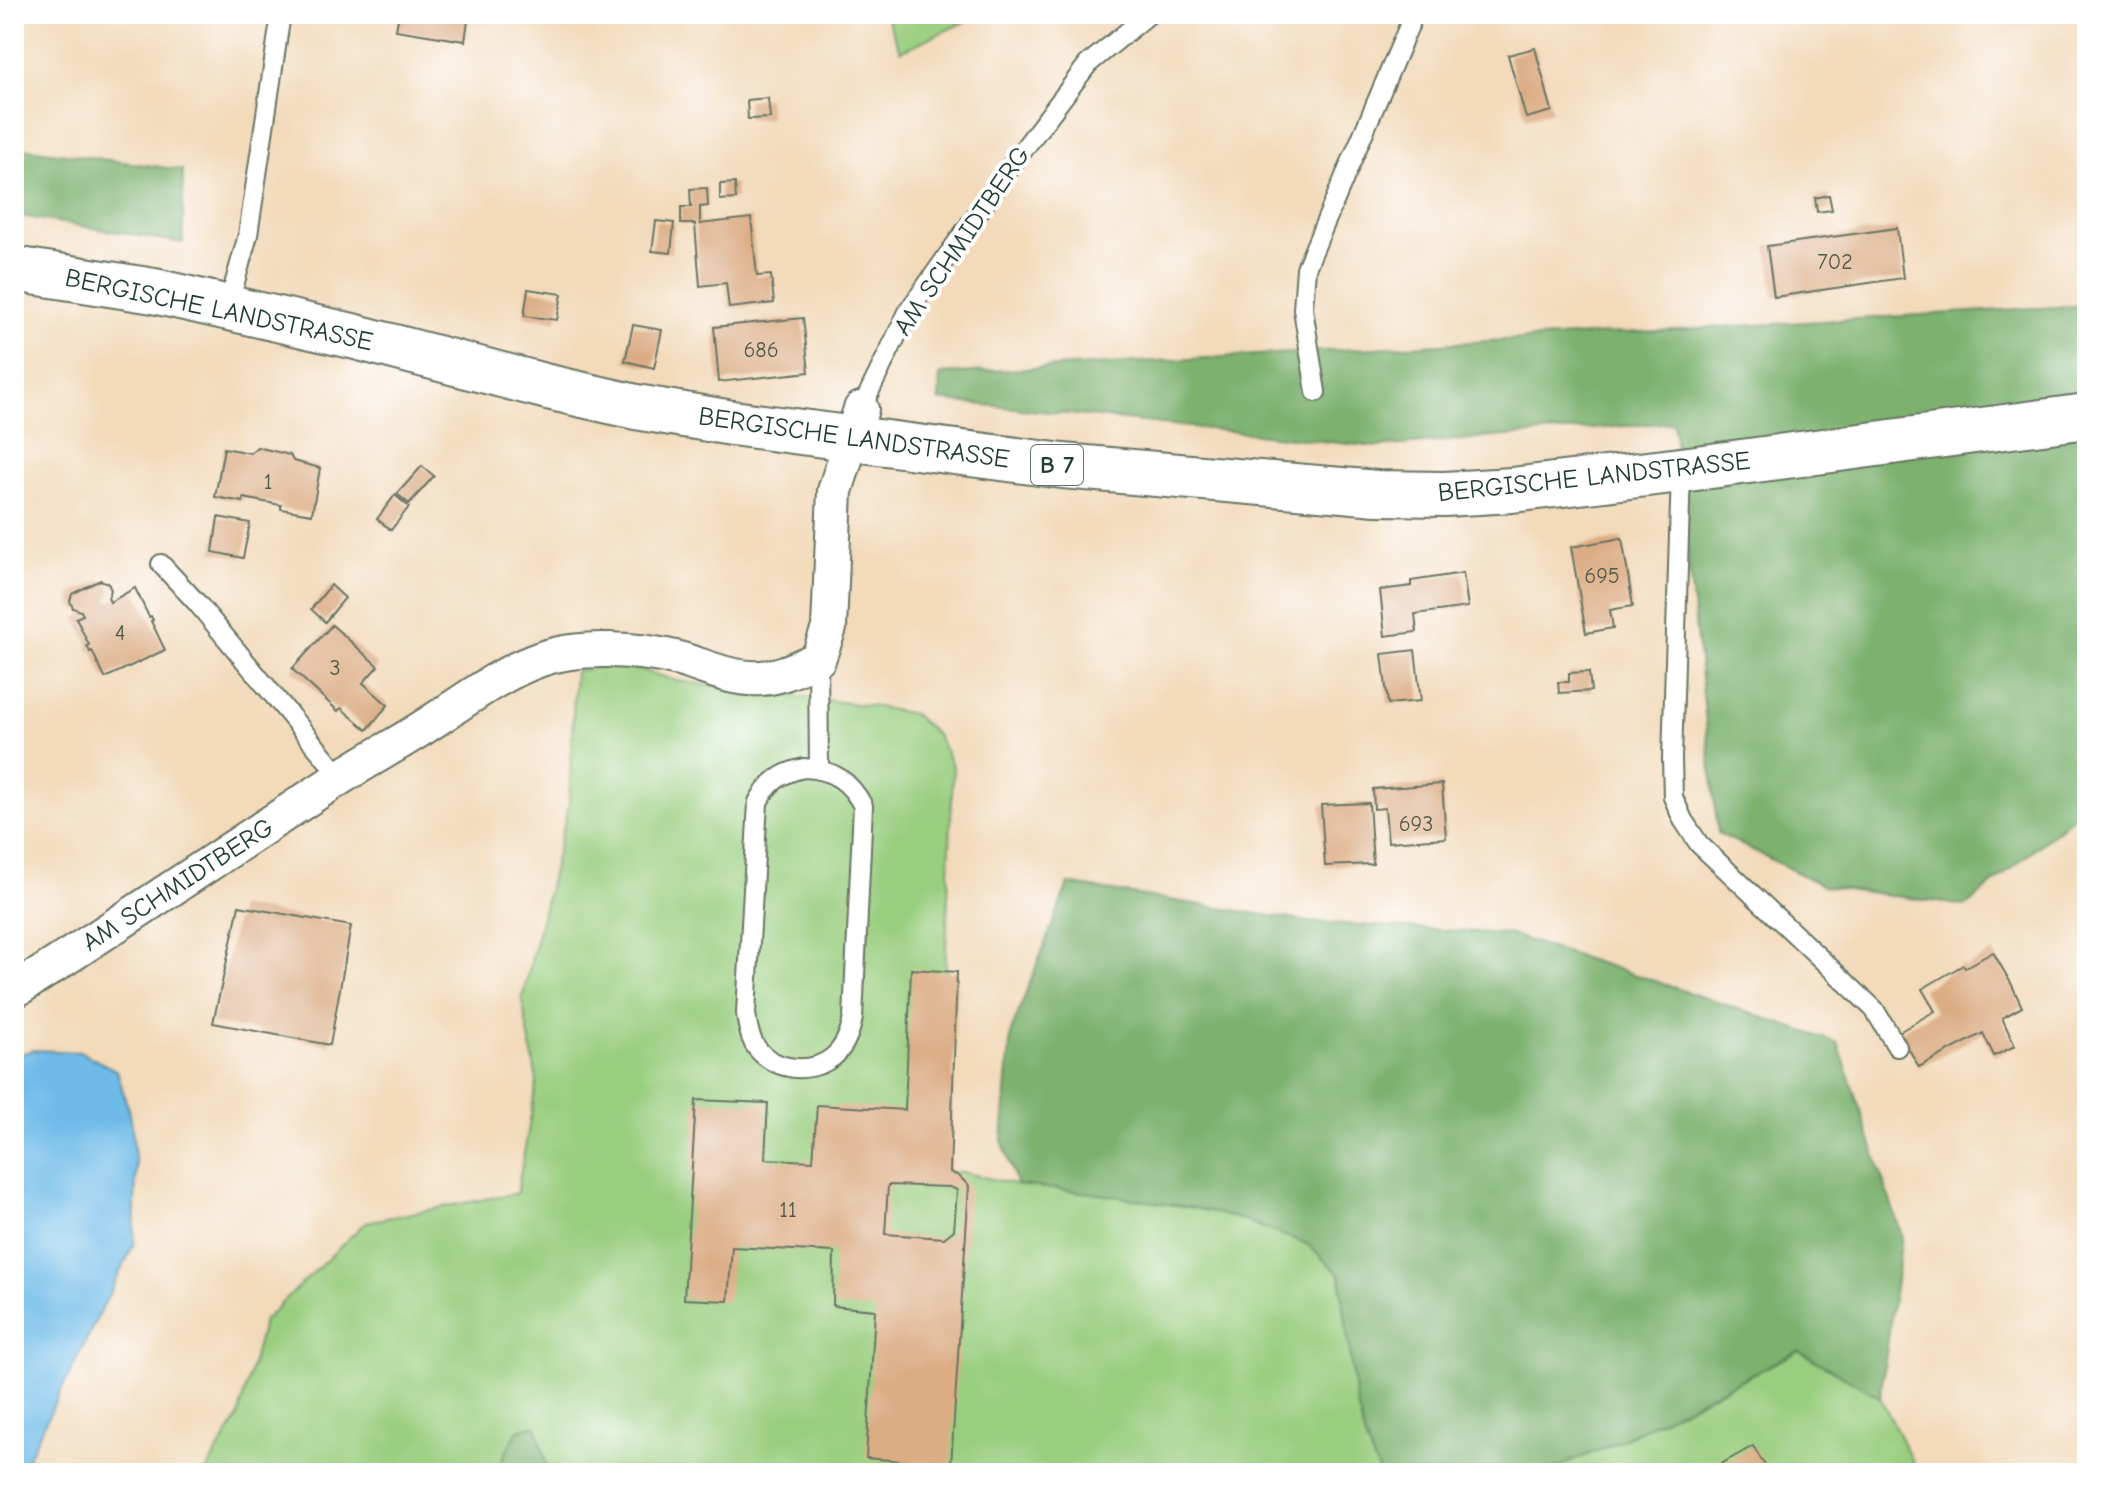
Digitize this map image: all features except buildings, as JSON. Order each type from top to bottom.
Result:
[{"type":"main road","name":"BERGISCHE LANDSTRASSE","points":[[14,269],[113,283],[228,307],[636,407],[855,424],[1063,466],[1377,493],[1444,494],[1512,490],[2087,416]]},
{"type":"street","name":"AM SCHMIDTBERG","points":[[14,991],[341,777],[419,731],[469,695],[543,658],[569,653],[638,653],[677,659],[739,678],[764,679],[786,674],[818,659],[829,628],[835,491],[855,424]]},
{"type":"lane","points":[[228,307],[248,235],[281,14]]},
{"type":"lane","name":"AM SCHMIDTBERG","points":[[855,424],[909,310],[1017,158],[1088,64],[1149,14]]},
{"type":"lane","points":[[1316,392],[1303,309],[1306,268],[1414,14]]},
{"type":"lane","points":[[1681,470],[1673,797],[1699,844],[1874,1009],[1897,1047]]},
{"type":"lane","points":[[161,564],[198,604],[341,777]]},
{"type":"lane","points":[[818,659],[819,768]]},
{"type":"lane","points":[[819,768],[846,781],[863,806],[853,1018],[844,1044],[835,1055],[823,1063],[796,1069],[765,1057],[748,1029],[746,1013],[758,802],[776,778],[789,771],[819,768]]},
{"type":"green space","points":[[885,14],[982,14],[901,51]]},
{"type":"green space","points":[[14,147],[183,170],[183,243],[14,215]]},
{"type":"green space","points":[[2087,305],[2087,806],[1966,906],[1824,886],[1718,833],[1673,422],[1377,447],[939,400],[940,374]]},
{"type":"green space","points":[[608,666],[641,670],[677,681],[913,714],[937,735],[953,767],[939,1134],[950,1172],[1017,1185],[1195,1208],[1240,1219],[1307,1244],[1340,1275],[1355,1394],[1365,1439],[1379,1473],[205,1473],[238,1417],[264,1320],[366,1222],[517,1193],[537,1081],[522,999],[569,804],[575,671]]},
{"type":"green space","points":[[1068,884],[1310,922],[1508,934],[1838,1043],[1902,1236],[1880,1397],[1798,1351],[1613,1444],[1544,1473],[1379,1473],[1365,1439],[1355,1394],[1340,1275],[1307,1244],[1240,1219],[1195,1208],[1017,1185],[1002,1140],[1011,1032]]},
{"type":"green space","points":[[1799,1351],[1880,1397],[1918,1473],[1544,1473],[1613,1444]]},
{"type":"green space","points":[[536,1425],[549,1473],[495,1473],[518,1430]]},
{"type":"water","points":[[33,1050],[81,1052],[117,1071],[131,1119],[136,1168],[134,1244],[28,1457],[14,1470],[14,1056]]}]
